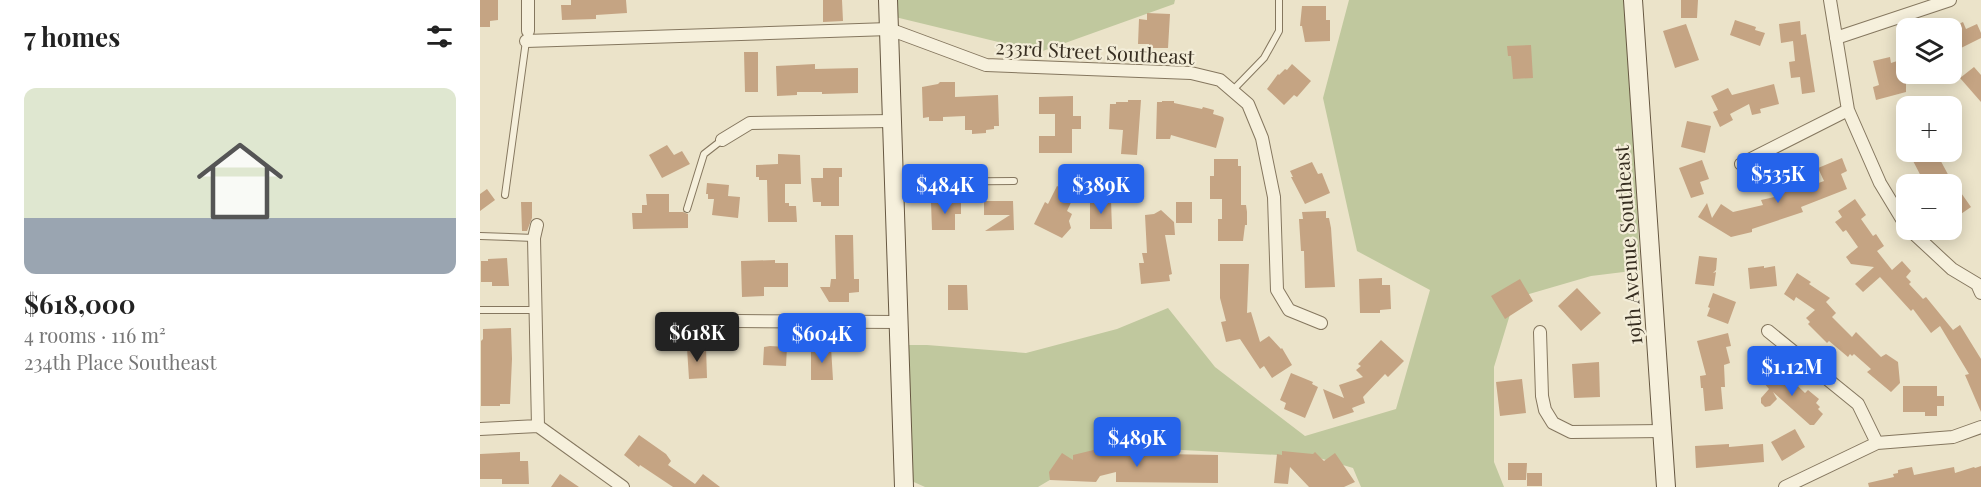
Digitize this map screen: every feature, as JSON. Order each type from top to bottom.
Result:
[{"type":"street","points":[[527,36],[528,0]]},
{"type":"street","points":[[888,0],[904,487]]},
{"type":"street","name":"19th Avenue Southeast","points":[[1633,0],[1666,487]]},
{"type":"street","points":[[1830,0],[1848,110],[1880,183],[1896,209]]},
{"type":"street","points":[[1836,38],[1945,1]]},
{"type":"street","name":"233rd Street Southeast","points":[[527,36],[889,29],[986,65],[1191,73],[1220,80],[1248,104],[1262,138],[1274,197],[1276,290],[1288,310],[1321,322]]},
{"type":"street","points":[[1741,164],[1848,110]]},
{"type":"street","points":[[722,140],[750,123],[892,121]]},
{"type":"street","points":[[537,225],[534,238],[538,426]]},
{"type":"street","points":[[1921,240],[1952,268],[1980,286]]},
{"type":"street","points":[[736,321],[898,322]]},
{"type":"street","points":[[1768,331],[1858,404],[1877,443]]},
{"type":"street","points":[[1540,332],[1542,396],[1545,410],[1553,423],[1571,432],[1663,431]]},
{"type":"street","points":[[480,429],[538,426],[623,487]]},
{"type":"street","points":[[1785,487],[1877,443],[1953,436],[1981,427]]},
{"type":"lane","points":[[1232,91],[1264,58],[1279,31],[1279,0]]},
{"type":"lane","points":[[505,195],[527,36]]},
{"type":"lane","points":[[687,209],[704,154],[722,140]]},
{"type":"lane","points":[[894,182],[1014,181]]},
{"type":"lane","points":[[480,236],[534,238]]},
{"type":"lane","points":[[480,310],[535,310]]},
{"type":"lane","points":[[671,328],[715,321],[736,321]]},
{"type":"green space","points":[[890,0],[1175,0],[1174,4],[1040,52],[891,16]]},
{"type":"green space","points":[[1349,0],[1629,0],[1640,270],[1591,276],[1515,298],[1494,367],[1494,462],[1504,487],[1361,487],[1353,468],[1316,457],[1107,446],[1038,487],[925,487],[898,475],[892,345],[927,345],[1026,353],[1117,329],[1168,308],[1215,367],[1305,436],[1396,409],[1430,290],[1357,251],[1323,98]]},
{"type":"building","points":[[480,0],[498,0],[498,20],[490,21],[490,27],[480,27]]},
{"type":"building","points":[[571,0],[626,0],[627,13],[596,15],[596,19],[562,20],[561,5],[571,5]]},
{"type":"building","points":[[823,0],[842,0],[843,21],[823,22]]},
{"type":"building","points":[[1681,0],[1698,0],[1697,18],[1681,18]]},
{"type":"building","points":[[1302,6],[1326,6],[1326,20],[1330,20],[1330,41],[1305,42],[1302,26],[1300,26]]},
{"type":"building","points":[[1147,13],[1170,14],[1168,48],[1149,48],[1149,44],[1138,44],[1139,19],[1147,20]]},
{"type":"building","points":[[1735,20],[1756,27],[1755,30],[1765,33],[1760,46],[1730,35]]},
{"type":"building","points":[[1800,21],[1801,35],[1806,34],[1815,92],[1802,94],[1800,77],[1791,78],[1789,62],[1795,61],[1793,41],[1781,43],[1779,24]]},
{"type":"building","points":[[1962,22],[1966,29],[1977,24],[1981,38],[1962,48]]},
{"type":"building","points":[[1686,24],[1699,60],[1675,68],[1663,31]]},
{"type":"building","points":[[1531,45],[1533,78],[1513,79],[1511,56],[1508,56],[1507,46]]},
{"type":"building","points":[[744,52],[758,52],[758,92],[745,92]]},
{"type":"building","points":[[1890,57],[1891,63],[1896,61],[1896,84],[1906,84],[1906,92],[1876,100],[1873,87],[1879,85],[1873,61]]},
{"type":"building","points":[[815,64],[815,69],[858,68],[858,93],[797,92],[797,95],[777,96],[776,66]]},
{"type":"building","points":[[1292,64],[1311,81],[1297,97],[1294,95],[1284,105],[1267,89],[1278,74],[1287,70]]},
{"type":"building","points":[[1974,67],[1981,75],[1981,102],[1962,80],[1962,76]]},
{"type":"building","points":[[940,82],[955,82],[955,97],[998,95],[999,126],[986,130],[986,133],[972,134],[972,130],[965,130],[965,116],[943,117],[943,121],[929,121],[929,117],[923,118],[922,87]]},
{"type":"building","points":[[1774,84],[1779,104],[1760,109],[1761,113],[1752,115],[1749,104],[1730,114],[1733,120],[1720,127],[1713,112],[1718,110],[1711,96],[1728,88],[1732,95]]},
{"type":"building","points":[[1073,96],[1073,116],[1081,116],[1081,129],[1072,129],[1072,153],[1039,153],[1039,136],[1055,136],[1055,114],[1039,114],[1039,97]]},
{"type":"building","points":[[1128,100],[1141,100],[1137,155],[1121,154],[1123,130],[1109,129],[1110,104],[1128,102]]},
{"type":"building","points":[[1174,101],[1174,103],[1202,109],[1203,107],[1214,110],[1213,114],[1223,117],[1216,148],[1171,135],[1170,139],[1156,139],[1157,102]]},
{"type":"building","points":[[1687,121],[1711,126],[1705,153],[1681,147]]},
{"type":"building","points":[[667,145],[674,155],[682,151],[690,164],[662,178],[649,155]]},
{"type":"building","points":[[778,154],[800,155],[801,184],[785,184],[785,203],[789,203],[789,206],[796,206],[797,222],[768,222],[767,180],[759,180],[759,177],[756,177],[756,165],[778,164]]},
{"type":"building","points":[[1842,158],[1847,171],[1841,174],[1847,189],[1801,207],[1803,212],[1752,229],[1752,232],[1731,237],[1698,217],[1707,203],[1712,218],[1721,204],[1733,212],[1763,205],[1761,200],[1783,195],[1780,189],[1795,184],[1796,188],[1801,186],[1802,189],[1824,181],[1818,168]]},
{"type":"building","points":[[1214,159],[1238,159],[1238,166],[1241,166],[1241,205],[1246,205],[1247,212],[1243,241],[1218,241],[1218,219],[1222,219],[1222,199],[1210,199],[1210,176],[1214,176]]},
{"type":"building","points":[[1702,160],[1709,179],[1700,182],[1704,194],[1691,198],[1679,168]]},
{"type":"building","points":[[1312,162],[1318,174],[1322,173],[1330,193],[1305,204],[1290,171]]},
{"type":"building","points":[[1914,162],[1941,162],[1948,174],[1920,174]]},
{"type":"building","points":[[823,168],[842,168],[842,177],[839,177],[839,206],[821,206],[821,202],[813,202],[811,178],[823,178]]},
{"type":"building","points":[[707,183],[729,185],[728,196],[740,197],[738,218],[712,215],[714,199],[708,199]]},
{"type":"building","points":[[1057,186],[1075,194],[1067,211],[1072,214],[1069,221],[1071,228],[1062,238],[1034,224],[1045,202],[1048,204]]},
{"type":"building","points":[[487,189],[495,200],[480,211],[480,194]]},
{"type":"building","points":[[646,194],[669,194],[669,212],[688,214],[688,228],[633,229],[632,213],[642,213],[642,205],[647,205]]},
{"type":"building","points":[[1962,194],[1971,207],[1962,213]]},
{"type":"building","points":[[1855,199],[1866,215],[1861,219],[1873,236],[1876,234],[1884,246],[1877,251],[1892,270],[1902,261],[1911,271],[1906,277],[1911,282],[1909,284],[1923,299],[1926,297],[1953,330],[1960,325],[1981,359],[1981,412],[1965,375],[1969,374],[1940,326],[1931,333],[1913,309],[1911,311],[1880,277],[1863,292],[1855,284],[1874,267],[1851,264],[1846,257],[1858,247],[1846,230],[1843,232],[1835,222],[1842,217],[1838,211]]},
{"type":"building","points":[[961,200],[961,214],[955,214],[955,230],[932,230],[931,202]]},
{"type":"building","points":[[1090,200],[1111,200],[1112,229],[1090,229]]},
{"type":"building","points":[[984,201],[1013,201],[1014,230],[985,231],[1010,215],[984,215]]},
{"type":"building","points":[[521,202],[532,202],[532,218],[527,231],[522,231]]},
{"type":"building","points":[[1176,202],[1192,202],[1192,223],[1176,223]]},
{"type":"building","points":[[1161,210],[1174,222],[1175,235],[1165,235],[1172,274],[1169,275],[1170,281],[1141,284],[1139,263],[1144,263],[1142,253],[1147,253],[1145,215]]},
{"type":"building","points":[[1326,211],[1326,218],[1329,218],[1331,228],[1335,287],[1305,288],[1304,251],[1301,251],[1299,219],[1303,219],[1302,212]]},
{"type":"building","points":[[835,235],[853,235],[854,279],[859,279],[859,292],[849,293],[849,302],[829,302],[820,287],[830,287],[831,279],[836,279]]},
{"type":"building","points":[[1699,256],[1717,258],[1716,270],[1713,273],[1716,272],[1714,286],[1695,284]]},
{"type":"building","points":[[507,258],[509,286],[492,286],[492,282],[481,282],[481,261]]},
{"type":"building","points":[[775,260],[775,263],[788,263],[788,287],[764,287],[764,296],[742,297],[741,261]]},
{"type":"building","points":[[1220,264],[1249,264],[1247,313],[1251,312],[1260,342],[1269,336],[1282,348],[1292,365],[1272,378],[1264,366],[1260,369],[1240,339],[1226,342],[1221,322],[1226,321],[1220,298]]},
{"type":"building","points":[[1764,266],[1764,268],[1775,266],[1777,286],[1750,289],[1748,268]]},
{"type":"building","points":[[1797,273],[1830,298],[1826,302],[1836,313],[1832,317],[1852,337],[1856,332],[1881,357],[1886,354],[1898,362],[1900,383],[1891,392],[1867,372],[1871,369],[1854,354],[1848,357],[1829,341],[1827,343],[1808,324],[1810,322],[1806,318],[1815,310],[1796,297],[1794,301],[1784,294]]},
{"type":"building","points":[[1382,278],[1382,285],[1390,285],[1391,309],[1380,310],[1380,313],[1360,313],[1359,279]]},
{"type":"building","points":[[1520,279],[1533,301],[1505,319],[1491,296]]},
{"type":"building","points":[[948,285],[967,285],[968,310],[948,310]]},
{"type":"building","points":[[1577,288],[1601,313],[1581,331],[1558,306]]},
{"type":"building","points":[[1713,293],[1736,302],[1728,324],[1707,316]]},
{"type":"building","points":[[511,328],[510,404],[481,406],[483,329]]},
{"type":"building","points":[[1728,333],[1731,346],[1726,347],[1730,363],[1724,365],[1725,387],[1721,387],[1723,409],[1705,411],[1700,376],[1706,375],[1697,341]]},
{"type":"building","points":[[1381,340],[1404,361],[1388,377],[1385,374],[1363,397],[1365,403],[1352,408],[1354,412],[1333,419],[1323,389],[1344,398],[1339,385],[1363,377],[1356,370],[1361,366],[1358,364]]},
{"type":"building","points":[[706,347],[707,378],[689,379],[687,348]]},
{"type":"building","points":[[764,347],[787,347],[786,366],[763,365]]},
{"type":"building","points":[[811,347],[831,347],[833,380],[811,380]]},
{"type":"building","points":[[1599,362],[1600,397],[1574,398],[1572,364]]},
{"type":"building","points":[[1779,368],[1805,393],[1808,390],[1819,399],[1816,403],[1823,414],[1814,425],[1810,425],[1773,392],[1777,399],[1770,406],[1765,407],[1761,403],[1761,398],[1769,389],[1764,383]]},
{"type":"building","points":[[1291,373],[1313,382],[1312,384],[1318,387],[1305,418],[1284,409],[1286,403],[1280,400]]},
{"type":"building","points":[[1522,379],[1526,413],[1500,416],[1496,382]]},
{"type":"building","points":[[1903,386],[1937,386],[1937,396],[1944,396],[1944,406],[1937,406],[1937,416],[1925,416],[1925,412],[1903,412]]},
{"type":"building","points":[[1795,429],[1805,447],[1782,461],[1771,442]]},
{"type":"building","points":[[639,435],[666,454],[671,461],[668,465],[695,484],[703,474],[720,487],[673,487],[640,465],[639,467],[624,455]]},
{"type":"building","points":[[1729,444],[1729,447],[1763,444],[1764,462],[1696,468],[1695,446]]},
{"type":"building","points":[[1106,447],[1108,453],[1218,455],[1218,483],[1116,482],[1116,472],[1100,476],[1096,482],[1050,480],[1049,472],[1062,453],[1073,460],[1073,455]]},
{"type":"building","points":[[1282,451],[1313,454],[1315,452],[1324,461],[1335,453],[1355,482],[1344,487],[1309,487],[1290,467],[1288,484],[1274,483],[1277,454],[1282,455]]},
{"type":"building","points":[[520,452],[520,461],[528,461],[529,484],[502,484],[502,479],[480,479],[480,454]]},
{"type":"building","points":[[1508,463],[1527,463],[1526,480],[1508,480]]},
{"type":"building","points":[[1981,466],[1981,487],[1869,487],[1868,483],[1894,477],[1893,474],[1898,473],[1898,470],[1912,467],[1914,475],[1954,467],[1955,473]]},
{"type":"building","points":[[1527,473],[1542,473],[1542,486],[1527,486]]},
{"type":"building","points":[[560,474],[579,487],[551,487]]}]
